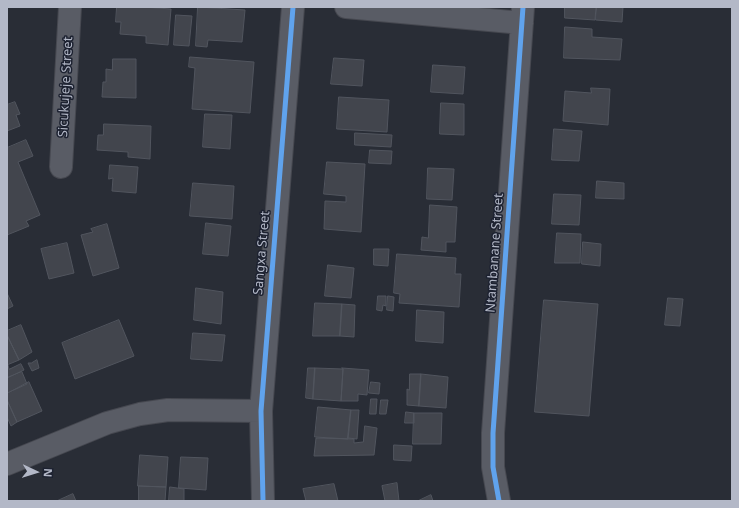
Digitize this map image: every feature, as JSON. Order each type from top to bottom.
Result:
[{"type":"street","name":"Sicukujeje Street","points":[[61,167],[70,7]]},
{"type":"street","name":"Sangxa Street","points":[[263,501],[261,411],[293,7]]},
{"type":"street","points":[[346,7],[522,15]]},
{"type":"street","name":"Ntambanane Street","points":[[498,501],[493,467],[493,433],[522,15]]},
{"type":"street","points":[[7,464],[107,423],[140,414],[168,410],[261,411]]},
{"type":"building","points":[[117,7],[171,9],[168,45],[146,43],[146,36],[120,34],[121,22],[116,22]]},
{"type":"building","points":[[198,7],[245,10],[242,42],[208,40],[207,47],[196,46]]},
{"type":"building","points":[[565,7],[596,7],[595,20],[565,18]]},
{"type":"building","points":[[597,7],[623,7],[622,22],[596,20]]},
{"type":"building","points":[[176,15],[192,16],[189,46],[174,45]]},
{"type":"building","points":[[565,27],[592,29],[592,37],[622,39],[620,60],[564,58]]},
{"type":"building","points":[[190,57],[254,62],[250,113],[192,109],[195,68],[189,67]]},
{"type":"building","points":[[334,58],[364,60],[362,86],[331,84]]},
{"type":"building","points":[[113,59],[136,59],[136,98],[102,97],[103,82],[106,82],[106,69],[112,70]]},
{"type":"building","points":[[433,65],[465,67],[463,94],[431,92]]},
{"type":"building","points":[[591,88],[610,89],[608,125],[563,121],[565,91],[591,93]]},
{"type":"building","points":[[339,97],[389,100],[387,132],[337,129]]},
{"type":"building","points":[[15,102],[20,114],[16,115],[20,126],[7,131],[7,105]]},
{"type":"building","points":[[441,103],[464,104],[464,135],[440,134]]},
{"type":"building","points":[[205,114],[232,115],[230,149],[203,147]]},
{"type":"building","points":[[104,124],[151,126],[150,159],[128,157],[128,152],[97,150],[98,135],[103,135]]},
{"type":"building","points":[[554,129],[582,131],[579,161],[552,160]]},
{"type":"building","points":[[355,133],[392,135],[391,147],[355,145]]},
{"type":"building","points":[[26,140],[33,156],[18,162],[40,215],[26,221],[29,226],[7,235],[7,148]]},
{"type":"building","points":[[370,150],[392,151],[391,164],[369,163]]},
{"type":"building","points":[[327,162],[365,164],[361,232],[324,229],[325,201],[346,202],[346,196],[324,194]]},
{"type":"building","points":[[110,165],[138,167],[136,193],[112,191],[113,178],[109,179]]},
{"type":"building","points":[[428,168],[454,169],[452,200],[427,199]]},
{"type":"building","points":[[597,181],[624,183],[624,199],[596,198]]},
{"type":"building","points":[[193,183],[234,186],[232,219],[190,216]]},
{"type":"building","points":[[554,194],[581,195],[579,225],[552,224]]},
{"type":"building","points":[[430,205],[457,207],[455,242],[446,242],[446,252],[421,250],[422,237],[428,238]]},
{"type":"building","points":[[206,223],[231,226],[228,256],[203,254]]},
{"type":"building","points":[[107,224],[119,268],[93,276],[81,235],[93,232],[91,229]]},
{"type":"building","points":[[557,233],[581,234],[580,263],[555,263]]},
{"type":"building","points":[[583,242],[601,244],[600,266],[582,264]]},
{"type":"building","points":[[67,243],[74,273],[49,279],[41,249]]},
{"type":"building","points":[[374,249],[389,249],[388,266],[374,265]]},
{"type":"building","points":[[397,254],[456,258],[455,274],[461,274],[459,307],[399,303],[400,294],[394,293]]},
{"type":"building","points":[[328,265],[354,268],[351,298],[325,296]]},
{"type":"building","points":[[196,288],[223,292],[221,324],[194,320]]},
{"type":"building","points":[[7,293],[13,306],[7,309]]},
{"type":"building","points":[[378,296],[386,296],[386,306],[383,305],[382,311],[377,310]]},
{"type":"building","points":[[388,296],[394,297],[393,311],[387,310]]},
{"type":"building","points":[[668,298],[683,299],[680,326],[665,325]]},
{"type":"building","points":[[544,300],[598,304],[589,416],[535,412]]},
{"type":"building","points":[[315,303],[342,304],[340,336],[313,336]]},
{"type":"building","points":[[342,304],[355,305],[354,337],[340,336]]},
{"type":"building","points":[[417,310],[444,312],[443,343],[416,341]]},
{"type":"building","points":[[119,320],[134,356],[75,379],[62,343]]},
{"type":"building","points":[[21,325],[32,352],[19,360],[7,335],[7,331]]},
{"type":"building","points":[[193,333],[225,335],[222,361],[191,359]]},
{"type":"building","points":[[7,335],[19,360],[7,365]]},
{"type":"building","points":[[37,360],[39,368],[32,371],[28,363]]},
{"type":"building","points":[[21,364],[24,370],[7,378],[7,365],[9,369]]},
{"type":"building","points":[[308,368],[315,368],[313,399],[306,398]]},
{"type":"building","points":[[315,368],[343,369],[341,401],[313,399]]},
{"type":"building","points":[[342,368],[369,370],[367,395],[358,394],[358,401],[341,401]]},
{"type":"building","points":[[22,372],[27,384],[7,393],[7,378]]},
{"type":"building","points":[[410,374],[421,374],[419,406],[407,405],[407,389],[409,390]]},
{"type":"building","points":[[421,374],[448,377],[446,408],[419,406]]},
{"type":"building","points":[[29,382],[42,411],[17,422],[7,400],[7,394]]},
{"type":"building","points":[[371,382],[380,383],[379,394],[369,393]]},
{"type":"building","points":[[371,399],[377,399],[376,414],[370,414]]},
{"type":"building","points":[[7,400],[17,422],[11,426],[7,417]]},
{"type":"building","points":[[381,400],[388,400],[386,414],[380,414]]},
{"type":"building","points":[[318,407],[351,410],[348,439],[315,437]]},
{"type":"building","points":[[351,410],[359,410],[357,439],[348,438]]},
{"type":"building","points":[[406,412],[414,413],[414,423],[405,423]]},
{"type":"building","points":[[414,413],[442,413],[441,444],[413,444]]},
{"type":"building","points":[[365,426],[377,428],[374,455],[314,456],[316,438],[354,439],[354,443],[363,442]]},
{"type":"building","points":[[394,445],[412,446],[411,461],[394,460]]},
{"type":"building","points":[[140,455],[168,457],[166,487],[138,486]]},
{"type":"building","points":[[181,457],[208,458],[206,490],[179,488]]},
{"type":"building","points":[[397,483],[399,501],[385,501],[382,486]]},
{"type":"building","points":[[334,484],[338,501],[306,501],[303,489]]},
{"type":"building","points":[[139,486],[166,487],[165,501],[139,501]]},
{"type":"building","points":[[170,487],[184,489],[184,501],[169,501]]},
{"type":"building","points":[[73,494],[76,501],[57,501]]},
{"type":"building","points":[[431,495],[433,501],[418,501]]},
{"type":"cycle path","points":[[263,501],[261,411],[293,7]]},
{"type":"cycle path","points":[[499,501],[493,467],[493,433],[523,7]]}]
